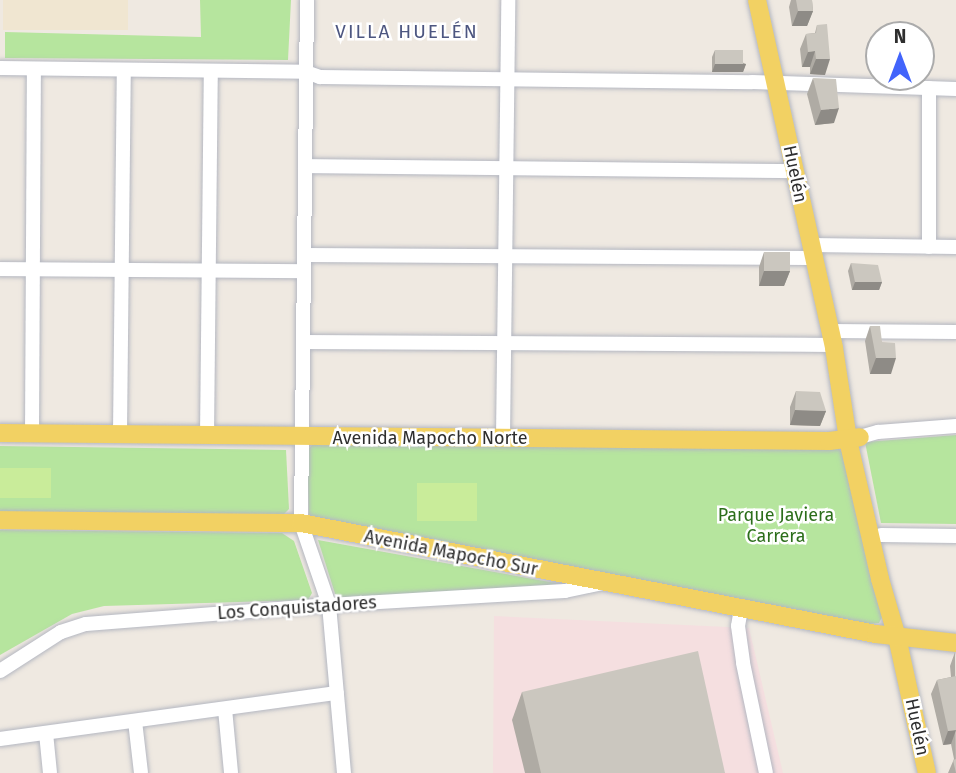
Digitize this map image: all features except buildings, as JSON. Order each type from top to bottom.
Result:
[{"type":"main road","name":"Huelén","points":[[757,0],[854,439],[880,579],[888,598],[927,773]]},
{"type":"main road","name":"Avenida Mapocho Norte","points":[[0,433],[854,439]]},
{"type":"main road","name":"Huelén","points":[[854,439],[881,535],[888,577],[888,598]]},
{"type":"main road","name":"Avenida Mapocho Sur","points":[[0,520],[301,523],[741,609],[897,637],[956,643]]},
{"type":"street","points":[[307,0],[301,523],[329,605],[344,773]]},
{"type":"street","points":[[503,438],[508,0]]},
{"type":"street","points":[[0,68],[306,72],[320,77],[865,86]]},
{"type":"street","points":[[32,433],[34,69]]},
{"type":"street","points":[[120,434],[124,70]]},
{"type":"street","points":[[207,436],[211,71]]},
{"type":"street","points":[[935,88],[956,89]]},
{"type":"street","points":[[929,91],[929,247]]},
{"type":"street","points":[[305,166],[795,171]]},
{"type":"street","points":[[304,255],[505,256],[956,247]]},
{"type":"street","points":[[0,268],[304,271]]},
{"type":"street","points":[[303,342],[504,344],[832,341],[956,332]]},
{"type":"street","points":[[854,439],[878,432],[956,426]]},
{"type":"street","points":[[881,535],[956,536]]},
{"type":"street","name":"Los Conquistadores","points":[[0,671],[49,639],[77,626],[329,605],[565,591],[606,583]]},
{"type":"street","points":[[741,609],[738,626],[743,663],[766,773]]},
{"type":"street","points":[[0,739],[337,693]]},
{"type":"street","points":[[225,709],[231,773]]},
{"type":"street","points":[[135,721],[141,773]]},
{"type":"street","points":[[46,733],[50,773]]},
{"type":"shaded area","points":[[3,0],[128,0],[128,30],[3,30]]},
{"type":"shaded area","points":[[494,616],[749,628],[783,773],[493,773]]},
{"type":"green space","points":[[200,0],[291,0],[288,60],[5,58],[5,32],[201,37]]},
{"type":"green space","name":"Parque Javiera Carrera","points":[[956,435],[956,524],[881,523],[865,442]]},
{"type":"green space","name":"Parque Javiera Carrera","points":[[312,445],[838,448],[842,452],[882,617],[879,623],[869,624],[309,516],[307,451]]},
{"type":"green space","points":[[0,446],[286,450],[289,509],[280,518],[0,513]]},
{"type":"green space","points":[[0,468],[51,468],[51,498],[0,498]]},
{"type":"green space","points":[[417,483],[477,483],[477,521],[417,521]]},
{"type":"green space","points":[[0,530],[282,533],[294,541],[312,593],[308,600],[104,606],[72,614],[0,655]]},
{"type":"green space","points":[[318,540],[561,584],[337,600]]},
{"type":"district","name":"VILLA HUELÉN","points":[[407,32]]}]
